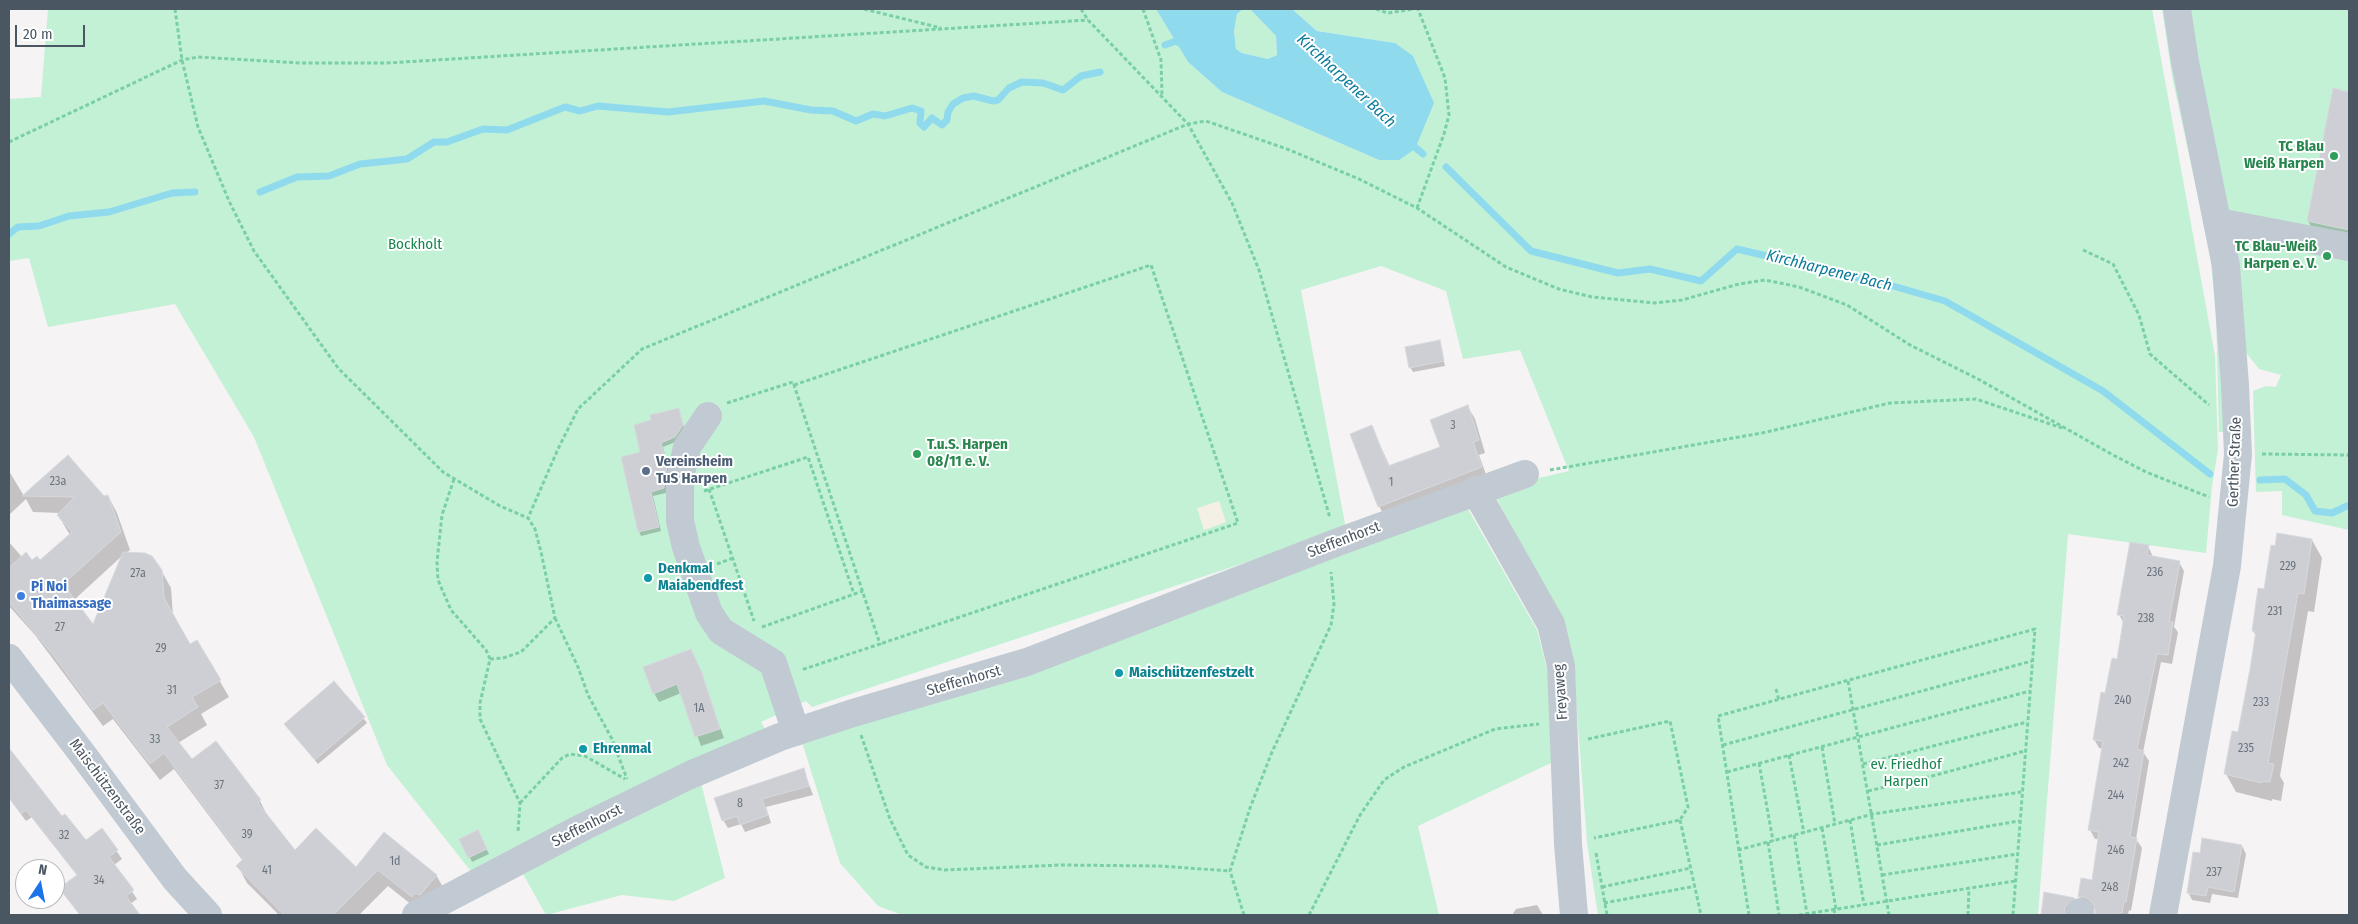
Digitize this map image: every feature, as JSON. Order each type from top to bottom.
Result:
[{"type":"street","name":"Gerther Straße","points":[[2163,915],[2227,566],[2236,486],[2237,429],[2230,312],[2218,222],[2186,72],[2176,9]]},
{"type":"street","points":[[2218,222],[2349,247]]},
{"type":"street","points":[[708,416],[687,447],[680,478],[680,521],[686,547],[709,613],[721,630],[773,663],[796,732]]},
{"type":"street","name":"Steffenhorst","points":[[416,915],[583,827],[690,775],[796,732],[853,713],[1027,662],[1475,490],[1525,474]]},
{"type":"street","name":"Freyaweg","points":[[1475,490],[1551,624],[1561,666],[1575,735],[1568,844],[1574,915]]},
{"type":"street","name":"Maischützenstraße","points":[[9,658],[175,879],[208,915]]},
{"type":"path","points":[[175,9],[182,60],[198,127],[229,201],[254,251],[338,368],[442,472],[528,518],[535,529],[555,618],[578,667],[588,695],[612,739],[627,781],[584,756],[570,754],[562,758],[520,803]]},
{"type":"path","points":[[864,9],[946,29]]},
{"type":"path","points":[[1081,9],[1088,20],[1188,124],[1211,162],[1247,236],[1259,270],[1338,542],[1330,565],[1334,604],[1330,625],[1272,752],[1250,808],[1230,872],[1244,915]]},
{"type":"path","points":[[1143,9],[1161,60],[1162,95]]},
{"type":"path","points":[[1376,9],[1388,13],[1416,9],[1445,78],[1448,115],[1444,134],[1417,208]]},
{"type":"path","points":[[9,142],[182,60],[198,57],[301,63],[387,63],[1088,20]]},
{"type":"path","points":[[528,518],[558,449],[578,409],[642,349],[1188,124],[1206,121],[1287,149],[1359,179],[1417,208],[1506,267],[1559,289],[1592,297],[1654,304],[1682,300],[1739,284],[1765,280],[1798,287],[1847,305],[1910,345],[1978,379],[2146,472],[2211,498],[2236,486]]},
{"type":"path","points":[[2083,250],[2113,264],[2139,314],[2150,354],[2237,429]]},
{"type":"path","points":[[777,678],[1238,524],[1151,265],[794,385]]},
{"type":"path","points":[[708,416],[732,400],[793,382],[880,644]]},
{"type":"path","points":[[1525,474],[1762,433],[1890,403],[1976,399],[2070,430]]},
{"type":"path","points":[[2282,454],[2349,455]]},
{"type":"path","points":[[680,499],[808,457],[854,594]]},
{"type":"path","points":[[454,479],[442,515],[437,562],[438,580],[451,610],[486,650],[490,659],[480,703],[480,719],[520,803],[520,820],[513,865]]},
{"type":"path","points":[[709,489],[756,629],[862,591]]},
{"type":"path","points":[[490,659],[503,658],[521,652],[555,618]]},
{"type":"path","points":[[1749,915],[1718,716],[2035,629],[2013,915]]},
{"type":"path","points":[[1723,745],[2032,661]]},
{"type":"path","points":[[1848,681],[1873,814],[1889,915]]},
{"type":"path","points":[[1776,689],[1779,700]]},
{"type":"path","points":[[1727,772],[2030,690]]},
{"type":"path","points":[[853,713],[890,819],[908,854],[926,866],[946,870],[1061,865],[1160,866],[1230,872]]},
{"type":"path","points":[[1310,915],[1360,815],[1384,780],[1404,767],[1495,729],[1541,724],[1575,735],[1670,721],[1688,807],[1680,820],[1701,915]]},
{"type":"path","points":[[1863,764],[2027,722]]},
{"type":"path","points":[[1822,747],[1835,824]]},
{"type":"path","points":[[1868,791],[2025,751]]},
{"type":"path","points":[[1789,755],[1804,833]]},
{"type":"path","points":[[1760,763],[1773,841]]},
{"type":"path","points":[[1738,850],[1873,814],[2021,792]]},
{"type":"path","points":[[1594,838],[1680,820]]},
{"type":"path","points":[[1850,820],[1864,905]]},
{"type":"path","points":[[1877,845],[2019,821]]},
{"type":"path","points":[[1822,828],[1835,915]]},
{"type":"path","points":[[1794,835],[1807,914]]},
{"type":"path","points":[[1768,842],[1779,915]]},
{"type":"path","points":[[1882,875],[2018,854]]},
{"type":"path","points":[[1602,887],[1691,868]]},
{"type":"path","points":[[1799,915],[2016,881]]},
{"type":"path","points":[[1604,904],[1696,886]]},
{"type":"path","points":[[1968,915],[1970,889]]},
{"type":"green space","name":"Bockholt","points":[[48,9],[1156,9],[1188,62],[1222,92],[1379,160],[1395,43],[1317,31],[1292,9],[2152,9],[2215,356],[2218,449],[2212,486],[2206,553],[2068,534],[2038,915],[1598,915],[1587,843],[1576,699],[1560,622],[1492,489],[1569,471],[1520,350],[1463,359],[1446,291],[1381,266],[1301,290],[1346,529],[812,707],[806,701],[761,722],[778,752],[701,783],[725,878],[674,901],[622,895],[546,915],[514,858],[477,879],[387,765],[254,437],[175,304],[48,327],[29,258],[9,261],[9,99],[41,97]]},
{"type":"green space","points":[[1243,9],[1250,9],[1276,36],[1277,55],[1268,59],[1242,53],[1236,49],[1234,31],[1237,14]]},
{"type":"green space","points":[[2162,9],[2166,9],[2214,259],[2225,432],[2219,432],[2216,314],[2210,253],[2172,76]]},
{"type":"green space","points":[[2186,9],[2349,9],[2349,530],[2282,515],[2282,491],[2256,492],[2253,391],[2266,386],[2276,387],[2281,375],[2259,369],[2244,350]]},
{"type":"green space","points":[[1465,504],[1537,630],[1555,701],[1557,760],[1418,826],[1439,915],[902,915],[878,906],[840,863],[801,739]]},
{"type":"sand","points":[[1219,501],[1226,522],[1204,530],[1197,508]]},
{"type":"water","points":[[1156,9],[1243,9],[1237,14],[1234,31],[1236,49],[1242,53],[1268,59],[1277,55],[1276,36],[1250,9],[1292,9],[1317,31],[1395,43],[1413,56],[1434,103],[1415,149],[1399,160],[1379,160],[1222,92],[1188,62]]},
{"type":"building","name":"TC Blau Weiß Harpen","points":[[2333,88],[2349,92],[2349,230],[2307,221]]},
{"type":"building","points":[[1440,340],[1444,361],[1409,368],[1405,347]]},
{"type":"building","points":[[1468,405],[1479,440],[1473,442],[1482,467],[1378,507],[1350,434],[1372,425],[1388,466],[1440,447],[1430,420]]},
{"type":"building","name":"Vereinsheim TuS Harpen","points":[[679,408],[683,425],[675,437],[661,443],[667,465],[664,488],[651,492],[659,527],[638,532],[621,457],[640,452],[634,425],[651,420],[650,415]]},
{"type":"building","points":[[68,455],[104,496],[108,495],[121,532],[63,584],[93,624],[123,552],[145,553],[152,556],[162,570],[164,598],[190,644],[197,640],[221,680],[192,697],[198,707],[167,727],[192,759],[216,741],[261,800],[258,803],[295,850],[316,828],[356,867],[384,832],[437,875],[420,895],[415,893],[412,897],[378,870],[333,915],[284,915],[236,866],[243,859],[164,753],[150,764],[103,703],[93,710],[54,656],[9,602],[9,568],[26,552],[32,560],[37,556],[40,560],[72,532],[57,515],[75,497],[22,496]]},
{"type":"building","points":[[2277,533],[2312,539],[2304,594],[2298,593],[2268,763],[2274,764],[2270,782],[2262,781],[2262,783],[2224,774],[2232,731],[2238,732],[2250,669],[2256,631],[2252,631],[2258,588],[2264,589],[2271,545],[2275,546]]},
{"type":"building","points":[[2130,542],[2149,545],[2147,555],[2180,561],[2169,622],[2173,622],[2168,655],[2157,654],[2137,749],[2144,751],[2130,837],[2137,838],[2126,902],[2124,902],[2122,913],[2118,912],[2118,915],[2095,915],[2095,908],[2091,901],[2085,897],[2078,897],[2081,878],[2092,880],[2099,832],[2088,830],[2103,741],[2093,740],[2101,692],[2105,693],[2112,658],[2117,659],[2124,616],[2117,615]]},
{"type":"building","points":[[691,649],[702,673],[720,729],[695,737],[677,684],[653,694],[643,667]]},
{"type":"building","points":[[334,681],[365,717],[315,760],[284,724]]},
{"type":"building","points":[[9,748],[62,816],[65,814],[86,840],[102,828],[118,850],[109,857],[134,890],[126,896],[140,915],[80,915],[65,896],[65,884],[77,875],[26,810],[21,814],[9,798]]},
{"type":"building","points":[[804,768],[809,786],[762,799],[768,815],[740,825],[737,816],[722,821],[714,798]]},
{"type":"building","points":[[478,830],[487,849],[468,858],[459,839]]},
{"type":"building","points":[[2202,838],[2242,845],[2234,892],[2208,887],[2206,896],[2187,893],[2193,852],[2200,853]]},
{"type":"building","points":[[2044,892],[2075,898],[2065,907],[2064,915],[2041,915]]},
{"type":"waterway","points":[[1165,45],[1176,41],[1182,44]]},
{"type":"waterway","points":[[260,192],[297,177],[329,176],[360,164],[407,159],[434,142],[447,142],[483,129],[507,130],[565,107],[580,111],[598,106],[668,112],[764,101],[811,110],[833,111],[856,121],[873,114],[885,116],[912,108],[921,111],[920,123],[924,127],[932,118],[942,125],[947,120],[948,112],[953,104],[963,98],[974,96],[993,101],[998,100],[1009,88],[1022,82],[1043,83],[1063,90],[1081,76],[1100,72]]},
{"type":"waterway","name":"Kirchharpener Bach","points":[[1410,143],[1423,154]]},
{"type":"waterway","name":"Kirchharpener Bach","points":[[1446,167],[1531,251],[1618,273],[1650,269],[1701,281],[1737,249],[1886,284],[1945,301],[2103,391],[2210,474]]},
{"type":"waterway","points":[[9,234],[18,227],[39,226],[69,216],[109,212],[172,193],[195,192]]},
{"type":"waterway","name":"Kirchharpener Bach","points":[[2260,480],[2285,479],[2306,495],[2315,511],[2332,513],[2349,505]]},
{"type":"place","name":"TC Blau Weiß Harpen","points":[[2334,156]]},
{"type":"place","name":"TC Blau-Weiß Harpen e. V.","points":[[2327,256]]},
{"type":"place","name":"T.u.S. Harpen 08/11 e. V.","points":[[917,454]]},
{"type":"place","name":"Vereinsheim TuS Harpen","points":[[646,471]]},
{"type":"place","name":"Denkmal Maiabendfest","points":[[648,578]]},
{"type":"place","name":"Pi Noi Thaimassage","points":[[21,596]]},
{"type":"place","name":"Maischützenfestzelt","points":[[1119,673]]},
{"type":"place","name":"Ehrenmal","points":[[583,749]]},
{"type":"park label","name":"ev. Friedhof Harpen","points":[[1906,774]]}]
